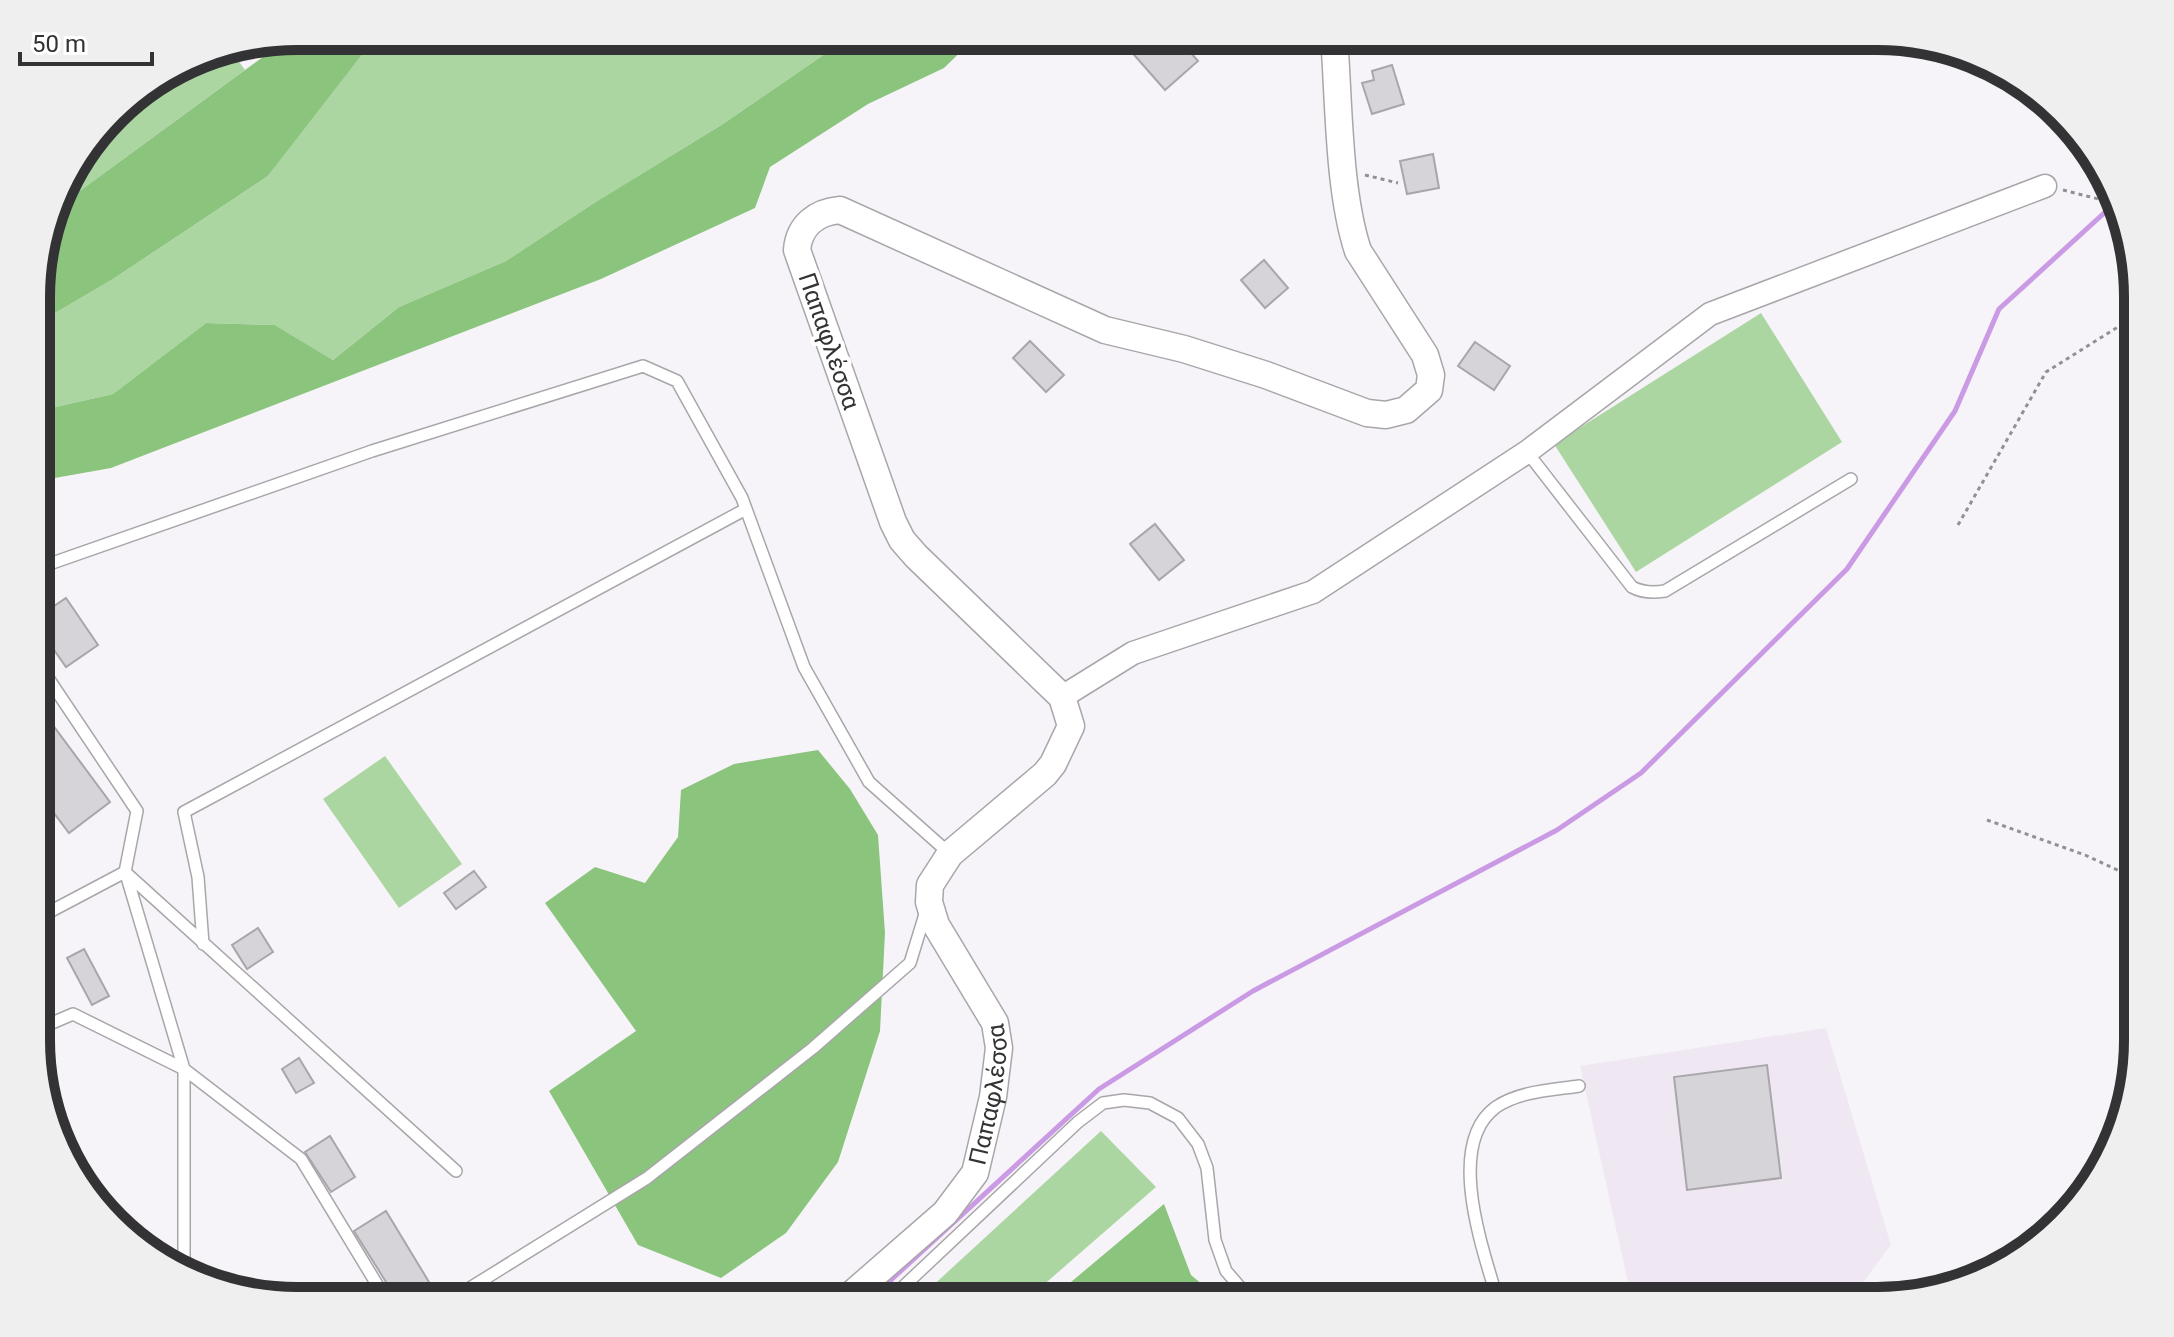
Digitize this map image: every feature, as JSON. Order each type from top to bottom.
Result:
[{"type":"street","name":"Παπαφλέσσα","points":[[1062,697],[902,540],[797,250],[798,238],[815,218],[828,211],[840,210],[1105,330],[1184,349],[1266,375],[1367,413],[1386,415],[1406,410],[1418,403],[1429,390],[1429,365],[1358,251],[1344,168],[1335,50]]},
{"type":"street","points":[[929,902],[930,885],[950,854],[1053,764],[1071,726],[1062,697],[1133,653],[1313,592],[1527,452],[1710,314],[2045,186]]},
{"type":"street","name":"Παπαφλέσσα","points":[[860,1287],[945,1213],[962,1193],[975,1173],[993,1097],[999,1048],[995,1023],[936,925],[929,902]]},
{"type":"lane","points":[[50,564],[372,451],[643,366],[677,381],[746,509],[804,667],[869,782],[950,854]]},
{"type":"lane","points":[[1527,452],[1632,587],[1655,593],[1665,591],[1851,479]]},
{"type":"lane","points":[[203,944],[198,877],[184,812],[746,509]]},
{"type":"lane","points":[[50,681],[137,811],[125,872],[184,1069],[184,1259]]},
{"type":"lane","points":[[125,872],[456,1171]]},
{"type":"lane","points":[[50,912],[125,872]]},
{"type":"lane","points":[[472,1287],[647,1178],[813,1048],[910,963],[929,902]]},
{"type":"lane","points":[[50,1024],[73,1014],[184,1069],[301,1159],[378,1287]]},
{"type":"lane","points":[[1494,1286],[1474,1217],[1470,1177],[1469,1163],[1481,1125],[1495,1108],[1521,1095],[1579,1086]]},
{"type":"lane","points":[[903,1287],[1078,1122],[1103,1103],[1124,1100],[1163,1107],[1178,1118],[1198,1144],[1207,1168],[1215,1240],[1226,1271],[1239,1286]]},
{"type":"path","points":[[1362,174],[1398,183]]},
{"type":"path","points":[[2045,186],[2104,200]]},
{"type":"path","points":[[1958,525],[2046,372],[2123,324]]},
{"type":"path","points":[[1987,820],[2085,855],[2123,873]]},
{"type":"shaded area","points":[[1826,1028],[1891,1245],[1860,1286],[1629,1286],[1580,1066]]},
{"type":"green space","points":[[364,51],[830,51],[723,124],[506,261],[399,307],[333,360],[275,325],[206,323],[113,394],[50,408],[50,316],[113,279],[268,176]]},
{"type":"green space","points":[[365,51],[268,176],[113,279],[50,316],[52,265],[63,218],[72,196],[269,52]]},
{"type":"green space","points":[[830,51],[962,51],[944,68],[868,104],[770,167],[755,208],[601,279],[111,468],[50,479],[50,408],[113,394],[206,323],[275,325],[333,360],[399,307],[506,261],[723,124]]},
{"type":"green space","points":[[237,58],[245,70],[72,196],[83,174],[111,134],[147,101],[174,83],[218,63]]},
{"type":"green space","points":[[1761,313],[1842,442],[1636,572],[1554,444]]},
{"type":"green space","points":[[818,750],[850,789],[878,835],[885,933],[880,1031],[838,1162],[786,1233],[721,1278],[638,1245],[549,1091],[636,1031],[545,903],[595,867],[645,883],[678,837],[681,790],[734,764]]},
{"type":"green space","points":[[385,756],[462,864],[399,908],[323,799]]},
{"type":"green space","points":[[1101,1131],[1156,1187],[1042,1287],[932,1287]]},
{"type":"green space","points":[[1164,1204],[1191,1275],[1205,1286],[1072,1287],[1071,1282]]},
{"type":"building","points":[[1130,50],[1189,50],[1198,61],[1165,90]]},
{"type":"building","points":[[1392,65],[1404,104],[1372,114],[1362,83],[1374,80],[1372,71]]},
{"type":"building","points":[[1433,154],[1439,188],[1407,194],[1400,161]]},
{"type":"building","points":[[1264,260],[1288,288],[1265,308],[1241,280]]},
{"type":"building","points":[[1030,341],[1064,375],[1046,392],[1013,358]]},
{"type":"building","points":[[1475,342],[1510,366],[1494,390],[1458,366]]},
{"type":"building","points":[[1155,524],[1184,560],[1159,580],[1130,544]]},
{"type":"building","points":[[66,598],[98,645],[66,667],[50,644],[50,609]]},
{"type":"building","points":[[50,721],[110,802],[69,833],[50,808]]},
{"type":"building","points":[[474,871],[486,887],[456,909],[444,893]]},
{"type":"building","points":[[258,928],[273,952],[247,969],[232,945]]},
{"type":"building","points":[[84,949],[109,996],[92,1005],[67,958]]},
{"type":"building","points":[[299,1058],[314,1083],[296,1093],[282,1069]]},
{"type":"building","points":[[1767,1065],[1781,1178],[1687,1190],[1674,1077]]},
{"type":"building","points":[[330,1136],[355,1177],[331,1192],[305,1152]]},
{"type":"building","points":[[386,1211],[432,1287],[389,1287],[354,1231]]},
{"type":"waterway","points":[[884,1287],[1099,1089],[1253,991],[1557,830],[1641,773],[1847,569],[1955,411],[1999,309],[2108,210]]}]
